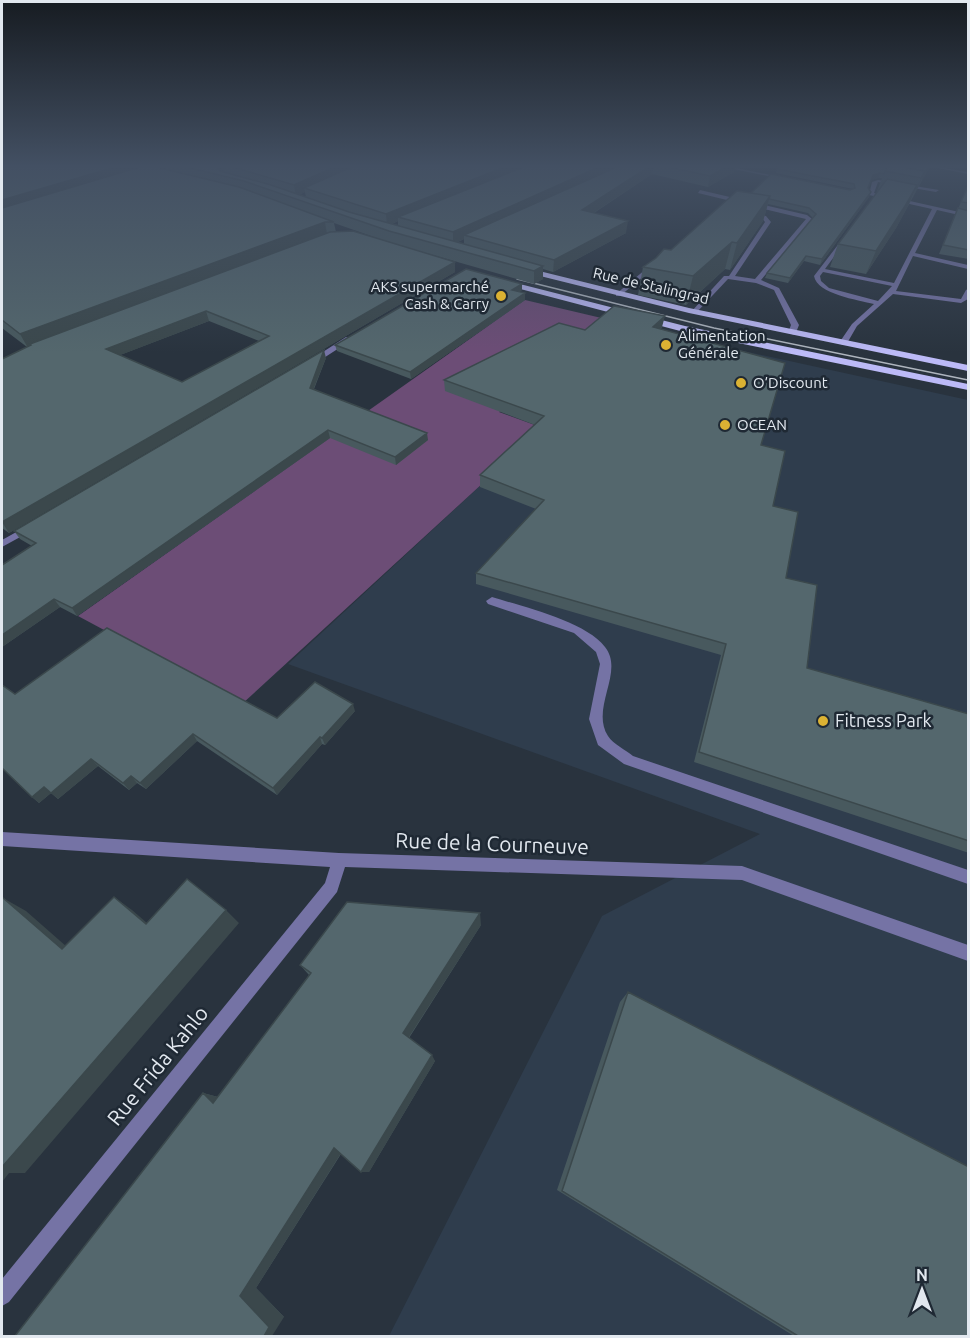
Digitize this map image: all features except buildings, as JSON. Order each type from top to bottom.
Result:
[{"type":"main road","name":"Rue de Stalingrad","points":[[512,266],[618,295],[694,312],[969,368]]},
{"type":"main road","name":"Rue de Stalingrad","points":[[496,280],[684,328],[969,387]]},
{"type":"street","points":[[732,276],[764,228]]},
{"type":"street","points":[[757,281],[800,228]]},
{"type":"street","points":[[843,343],[854,325],[893,288],[924,228]]},
{"type":"street","points":[[849,233],[817,276],[818,282],[826,289],[877,303]]},
{"type":"street","points":[[911,254],[969,267]]},
{"type":"street","points":[[618,295],[660,260]]},
{"type":"street","points":[[822,270],[893,288],[961,301],[965,300],[969,291]]},
{"type":"street","points":[[694,312],[726,277],[757,281],[777,289],[795,325],[792,333]]},
{"type":"street","points":[[305,365],[355,336]]},
{"type":"street","points":[[2,544],[42,520]]},
{"type":"street","points":[[492,601],[578,630],[601,650],[606,664],[596,718],[603,741],[629,760],[969,877]]},
{"type":"street","name":"Rue de la Courneuve","points":[[2,839],[339,860],[742,873],[969,953]]},
{"type":"street","name":"Rue Frida Kahlo","points":[[2,1295],[332,887],[339,860]]},
{"type":"shaded area","points":[[525,300],[610,320],[499,412],[543,428],[242,704],[78,616]]},
{"type":"shaded area","points":[[648,330],[968,400],[968,1336],[389,1336],[602,916],[760,834],[288,664]]},
{"type":"tram line","points":[[517,279],[714,328],[968,380]]},
{"type":"place","name":"AKS supermarché Cash & Carry","points":[[501,296]]},
{"type":"place","name":"Alimentation Générale","points":[[666,345]]},
{"type":"place","name":"O’Discount","points":[[741,383]]},
{"type":"place","name":"OCEAN","points":[[725,425]]},
{"type":"place","name":"Fitness Park","points":[[823,721]]}]
